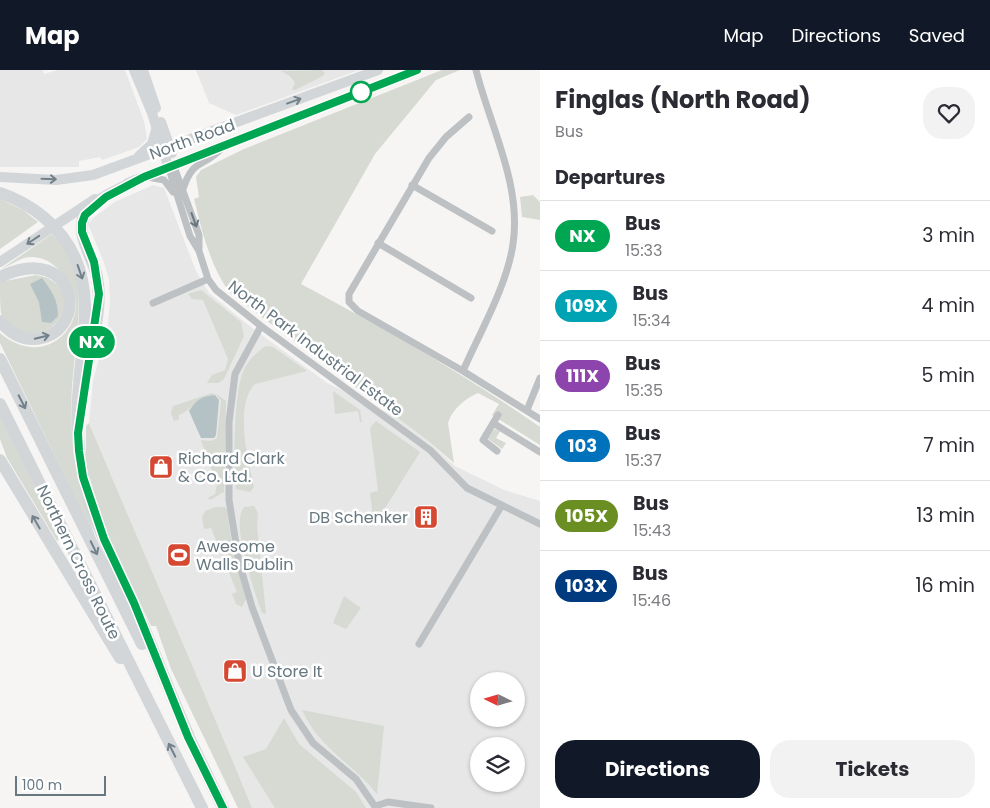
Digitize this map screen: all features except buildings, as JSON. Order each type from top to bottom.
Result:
[{"type":"highway","points":[[78,433],[99,294],[94,262],[82,232],[82,223],[85,215],[92,207],[106,197],[140,179]]},
{"type":"highway","points":[[0,194],[20,201],[34,209],[52,226],[68,245],[82,276],[86,300],[78,386],[78,433],[83,477],[92,508],[188,737]]},
{"type":"highway","points":[[0,277],[23,268],[35,266],[45,268],[61,279],[67,289],[70,302],[69,311],[58,330],[40,339],[18,336],[8,330],[0,321]]},
{"type":"highway","name":"Northern Cross Route","points":[[0,359],[222,808]]},
{"type":"highway","name":"Northern Cross Route","points":[[0,404],[158,720]]},
{"type":"highway","points":[[0,450],[22,496]]},
{"type":"highway","points":[[0,460],[158,720],[202,808]]},
{"type":"main road","points":[[134,70],[168,148]]},
{"type":"main road","points":[[144,70],[168,148],[171,165]]},
{"type":"main road","name":"North Road","points":[[0,177],[56,180],[75,178],[125,164],[378,70]]},
{"type":"main road","name":"North Road","points":[[0,262],[115,187],[140,179],[171,165],[417,70]]},
{"type":"main road","points":[[125,164],[140,155],[154,142],[156,128],[152,113]]},
{"type":"street","points":[[463,371],[503,278],[514,242],[511,187],[476,70]]},
{"type":"street","points":[[469,117],[446,137],[412,185],[349,294],[349,302],[358,311],[463,371],[540,419]]},
{"type":"street","points":[[183,190],[192,168],[215,155],[225,145]]},
{"type":"street","name":"North Park Industrial Estate","points":[[171,165],[183,190],[199,235],[199,251]]},
{"type":"street","name":"North Park Industrial Estate","points":[[171,165],[176,196],[190,236],[199,251],[208,279],[230,303],[432,453],[467,488],[540,524]]},
{"type":"street","name":"North Road","points":[[140,179],[164,180],[176,196]]},
{"type":"street","points":[[412,185],[492,231]]},
{"type":"street","points":[[378,243],[471,298]]},
{"type":"street","points":[[153,303],[208,279]]},
{"type":"street","points":[[261,326],[237,368],[233,382],[228,422],[229,500],[234,535],[246,586],[293,715],[313,743],[356,779],[376,807],[388,802],[431,808]]},
{"type":"street","points":[[527,410],[540,378]]},
{"type":"street","points":[[498,415],[483,440],[498,451]]},
{"type":"street","points":[[493,423],[540,452]]},
{"type":"street","points":[[419,644],[502,505]]},
{"type":"shaded area","points":[[0,70],[43,70],[44,74],[58,70],[125,70],[144,121],[147,139],[139,147],[102,160],[100,157],[79,161],[79,167],[0,167]]},
{"type":"shaded area","points":[[196,70],[359,70],[236,115],[209,103]]},
{"type":"shaded area","points":[[322,70],[325,73],[323,76],[295,90],[292,89],[295,83],[290,76],[281,71]]},
{"type":"shaded area","points":[[442,70],[460,70],[436,80],[375,154],[301,284],[422,352],[482,388],[540,427],[540,445],[492,415],[499,404],[478,393],[460,405],[448,423],[454,463],[427,440],[231,294],[212,261],[194,199],[199,197],[196,177],[201,170],[244,149]]},
{"type":"shaded area","points":[[153,185],[164,188],[196,271],[209,293],[247,324],[327,383],[396,417],[427,440],[455,466],[504,490],[540,501],[540,808],[252,808],[89,423],[93,381],[108,325],[110,301],[109,279],[88,224],[115,202]]},
{"type":"shaded area","points":[[533,195],[540,202],[540,220],[522,217],[520,197]]},
{"type":"shaded area","points":[[0,199],[23,210],[38,222],[0,249]]},
{"type":"shaded area","points":[[52,234],[64,249],[72,265],[77,282],[79,301],[72,382],[71,419],[73,447],[80,487],[96,540],[0,343],[0,333],[19,344],[37,347],[53,342],[66,332],[74,318],[76,301],[70,283],[49,262],[37,257],[28,257],[0,270]]},
{"type":"shaded area","points":[[36,275],[49,279],[60,288],[64,298],[60,318],[43,332],[31,333],[14,329],[7,323],[1,313],[0,282]]},
{"type":"shaded area","points":[[42,278],[56,300],[57,305],[58,316],[51,323],[42,322],[39,302],[30,284]]},
{"type":"shaded area","points":[[201,290],[241,322],[244,336],[224,379],[219,383],[207,383],[212,375],[225,370],[228,359],[203,300],[192,299],[188,294]]},
{"type":"shaded area","points":[[266,346],[273,347],[307,371],[255,384],[249,393],[245,405],[244,434],[254,487],[250,492],[236,489],[236,412],[243,372],[253,357]]},
{"type":"shaded area","points":[[333,391],[360,410],[362,422],[360,422],[358,411],[335,414]]},
{"type":"shaded area","points":[[212,393],[215,395],[204,398],[179,415],[179,419],[174,421],[171,413],[173,406]]},
{"type":"shaded area","points":[[215,393],[226,401],[224,492],[210,500],[208,498],[215,494],[217,485],[201,440],[211,441],[217,438],[221,401]]},
{"type":"shaded area","points":[[215,395],[219,400],[216,435],[214,438],[201,438],[189,411],[200,399]]},
{"type":"shaded area","points":[[0,417],[61,539],[57,541],[7,458],[0,439]]},
{"type":"shaded area","points":[[376,421],[420,452],[374,526],[370,493],[378,491],[370,428]]},
{"type":"shaded area","points":[[89,423],[252,808],[238,808],[171,669],[156,626],[151,626],[105,528],[86,463],[86,426]]},
{"type":"shaded area","points":[[494,429],[500,431],[496,438],[506,443],[502,449],[487,438]]},
{"type":"shaded area","points":[[254,506],[258,513],[257,526],[266,614],[262,613],[250,575],[240,528],[240,516],[244,507]]},
{"type":"shaded area","points":[[216,507],[225,507],[227,510],[232,545],[246,599],[242,607],[236,604],[232,594],[237,592],[211,528],[204,529],[202,517],[205,511]]},
{"type":"shaded area","points":[[344,596],[361,608],[346,629],[333,623]]},
{"type":"shaded area","points":[[302,710],[384,726],[377,794],[368,783],[317,735]]},
{"type":"shaded area","points":[[284,718],[299,744],[356,792],[366,808],[275,808],[243,757],[266,749]]},
{"type":"bus line","name":"NX","points":[[223,808],[188,737],[134,603],[104,539],[83,477],[78,433],[98,311],[99,294],[98,278],[82,232],[82,223],[85,215],[92,207],[135,181],[173,164],[417,70]]},
{"type":"place","name":"Richard Clark & Co. Ltd.","points":[[161,467]]},
{"type":"place","name":"DB Schenker","points":[[426,517]]},
{"type":"place","name":"Awesome Walls Dublin","points":[[179,555]]},
{"type":"place","name":"U Store It","points":[[235,671]]}]
